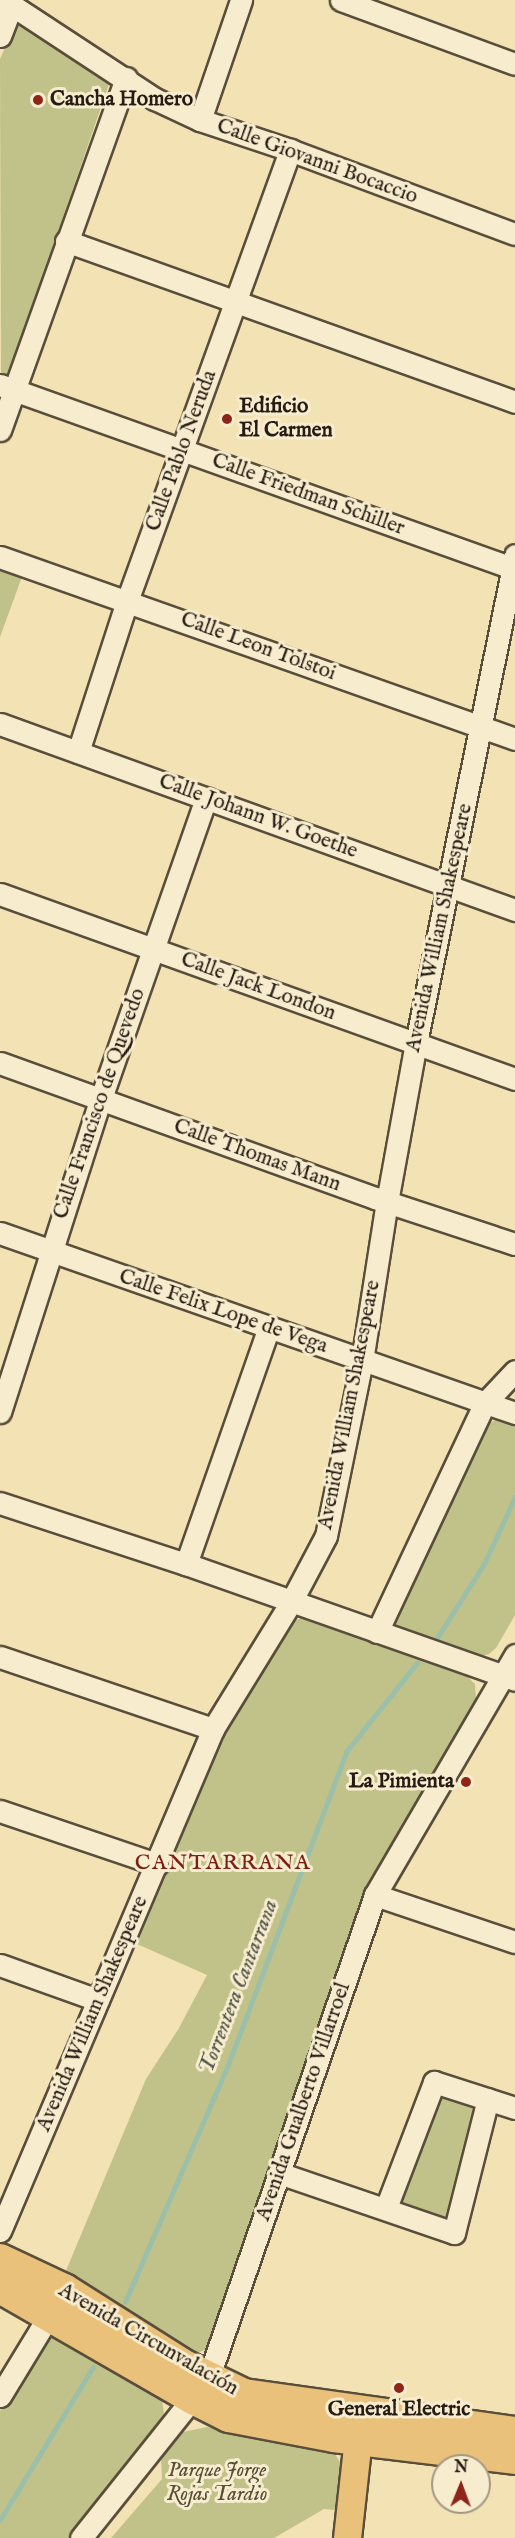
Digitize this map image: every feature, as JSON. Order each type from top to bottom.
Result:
[{"type":"highway","name":"Avenida Circunvalación","points":[[0,2260],[57,2302],[200,2389],[244,2395],[359,2426],[515,2458]]},
{"type":"highway","name":"Avenida Circunvalación","points":[[0,2287],[57,2302]]},
{"type":"highway","name":"Avenida Circunvalación","points":[[359,2426],[515,2433]]},
{"type":"main road","points":[[347,2538],[359,2426]]},
{"type":"street","points":[[200,120],[241,0]]},
{"type":"street","points":[[341,0],[515,63]]},
{"type":"street","points":[[0,36],[8,3]]},
{"type":"street","name":"Calle Giovanni Bocaccio","points":[[8,3],[155,99],[200,120],[290,150],[515,234]]},
{"type":"street","points":[[0,430],[7,387],[66,241],[126,78]]},
{"type":"street","name":"Calle Pablo Neruda","points":[[78,752],[127,601],[237,302],[290,150]]},
{"type":"street","points":[[66,241],[515,402]]},
{"type":"street","name":"Calle Friedman Schiller","points":[[7,387],[182,451],[514,564]]},
{"type":"street","name":"Calle Leon Tolstoi","points":[[0,557],[515,739]]},
{"type":"street","name":"Avenida William Shakespeare","points":[[0,2231],[213,1729],[291,1602],[326,1536],[362,1361],[387,1202],[416,1043],[514,564]]},
{"type":"street","name":"Calle Johann W. Goethe","points":[[2,730],[78,752],[515,910]]},
{"type":"street","name":"Calle Francisco de Quevedo","points":[[0,1412],[100,1101],[206,798]]},
{"type":"street","name":"Calle Jack London","points":[[0,894],[515,1079]]},
{"type":"street","name":"Calle Thomas Mann","points":[[0,1063],[100,1101],[387,1202],[515,1244]]},
{"type":"street","name":"Calle Felix Lope de Vega","points":[[0,1233],[515,1413]]},
{"type":"street","points":[[186,1564],[269,1327]]},
{"type":"street","points":[[377,1632],[485,1403],[515,1371]]},
{"type":"street","points":[[0,1503],[186,1564],[509,1678]]},
{"type":"street","name":"Avenida Gualberto Villarroel","points":[[81,2538],[200,2389],[279,2173],[375,1895],[509,1678],[515,1655]]},
{"type":"street","points":[[0,1657],[213,1729]]},
{"type":"street","points":[[0,1811],[157,1864]]},
{"type":"street","points":[[375,1895],[515,1942]]},
{"type":"street","points":[[0,1965],[98,2000]]},
{"type":"street","points":[[386,2208],[434,2082],[515,2108]]},
{"type":"street","points":[[279,2173],[454,2232],[488,2099]]},
{"type":"street","points":[[0,2396],[57,2302]]},
{"type":"green space","points":[[15,25],[22,25],[110,81],[10,372],[1,376],[0,59]]},
{"type":"green space","points":[[0,565],[23,574],[0,637]]},
{"type":"green space","points":[[500,1418],[515,1422],[515,1615],[496,1648],[489,1654],[478,1657],[391,1626],[388,1612],[489,1423]]},
{"type":"green space","points":[[306,1616],[460,1669],[475,1684],[476,1701],[364,1892],[207,2349],[195,2354],[65,2273],[146,2079],[179,2028],[207,1975],[137,1944],[221,1738],[289,1623]]},
{"type":"green space","points":[[436,2088],[481,2103],[453,2221],[396,2206]]},
{"type":"green space","points":[[56,2333],[161,2393],[164,2414],[157,2431],[69,2538],[0,2538],[0,2411],[43,2340]]},
{"type":"green space","name":"Parque Jorge Rojas Tardio","points":[[207,2427],[331,2448],[340,2462],[335,2510],[324,2509],[274,2538],[111,2538],[162,2479],[161,2455],[183,2432]]},
{"type":"green space","points":[[148,2468],[148,2477],[96,2538],[89,2538]]},
{"type":"waterway","name":"Torrentera Cantarrana","points":[[437,1638],[484,1564],[515,1497]]},
{"type":"waterway","name":"Torrentera Cantarrana","points":[[125,2302],[228,2065],[346,1752],[417,1663]]},
{"type":"waterway","name":"Torrentera Cantarrana","points":[[0,2520],[93,2367]]},
{"type":"place","name":"Cancha Homero","points":[[38,100]]},
{"type":"place","name":"Edificio El Carmen","points":[[227,419]]},
{"type":"place","name":"La Pimienta","points":[[466,1782]]},
{"type":"place","name":"General Electric","points":[[399,2388]]},
{"type":"district","name":"CANTARRANA","points":[[223,1864]]}]
